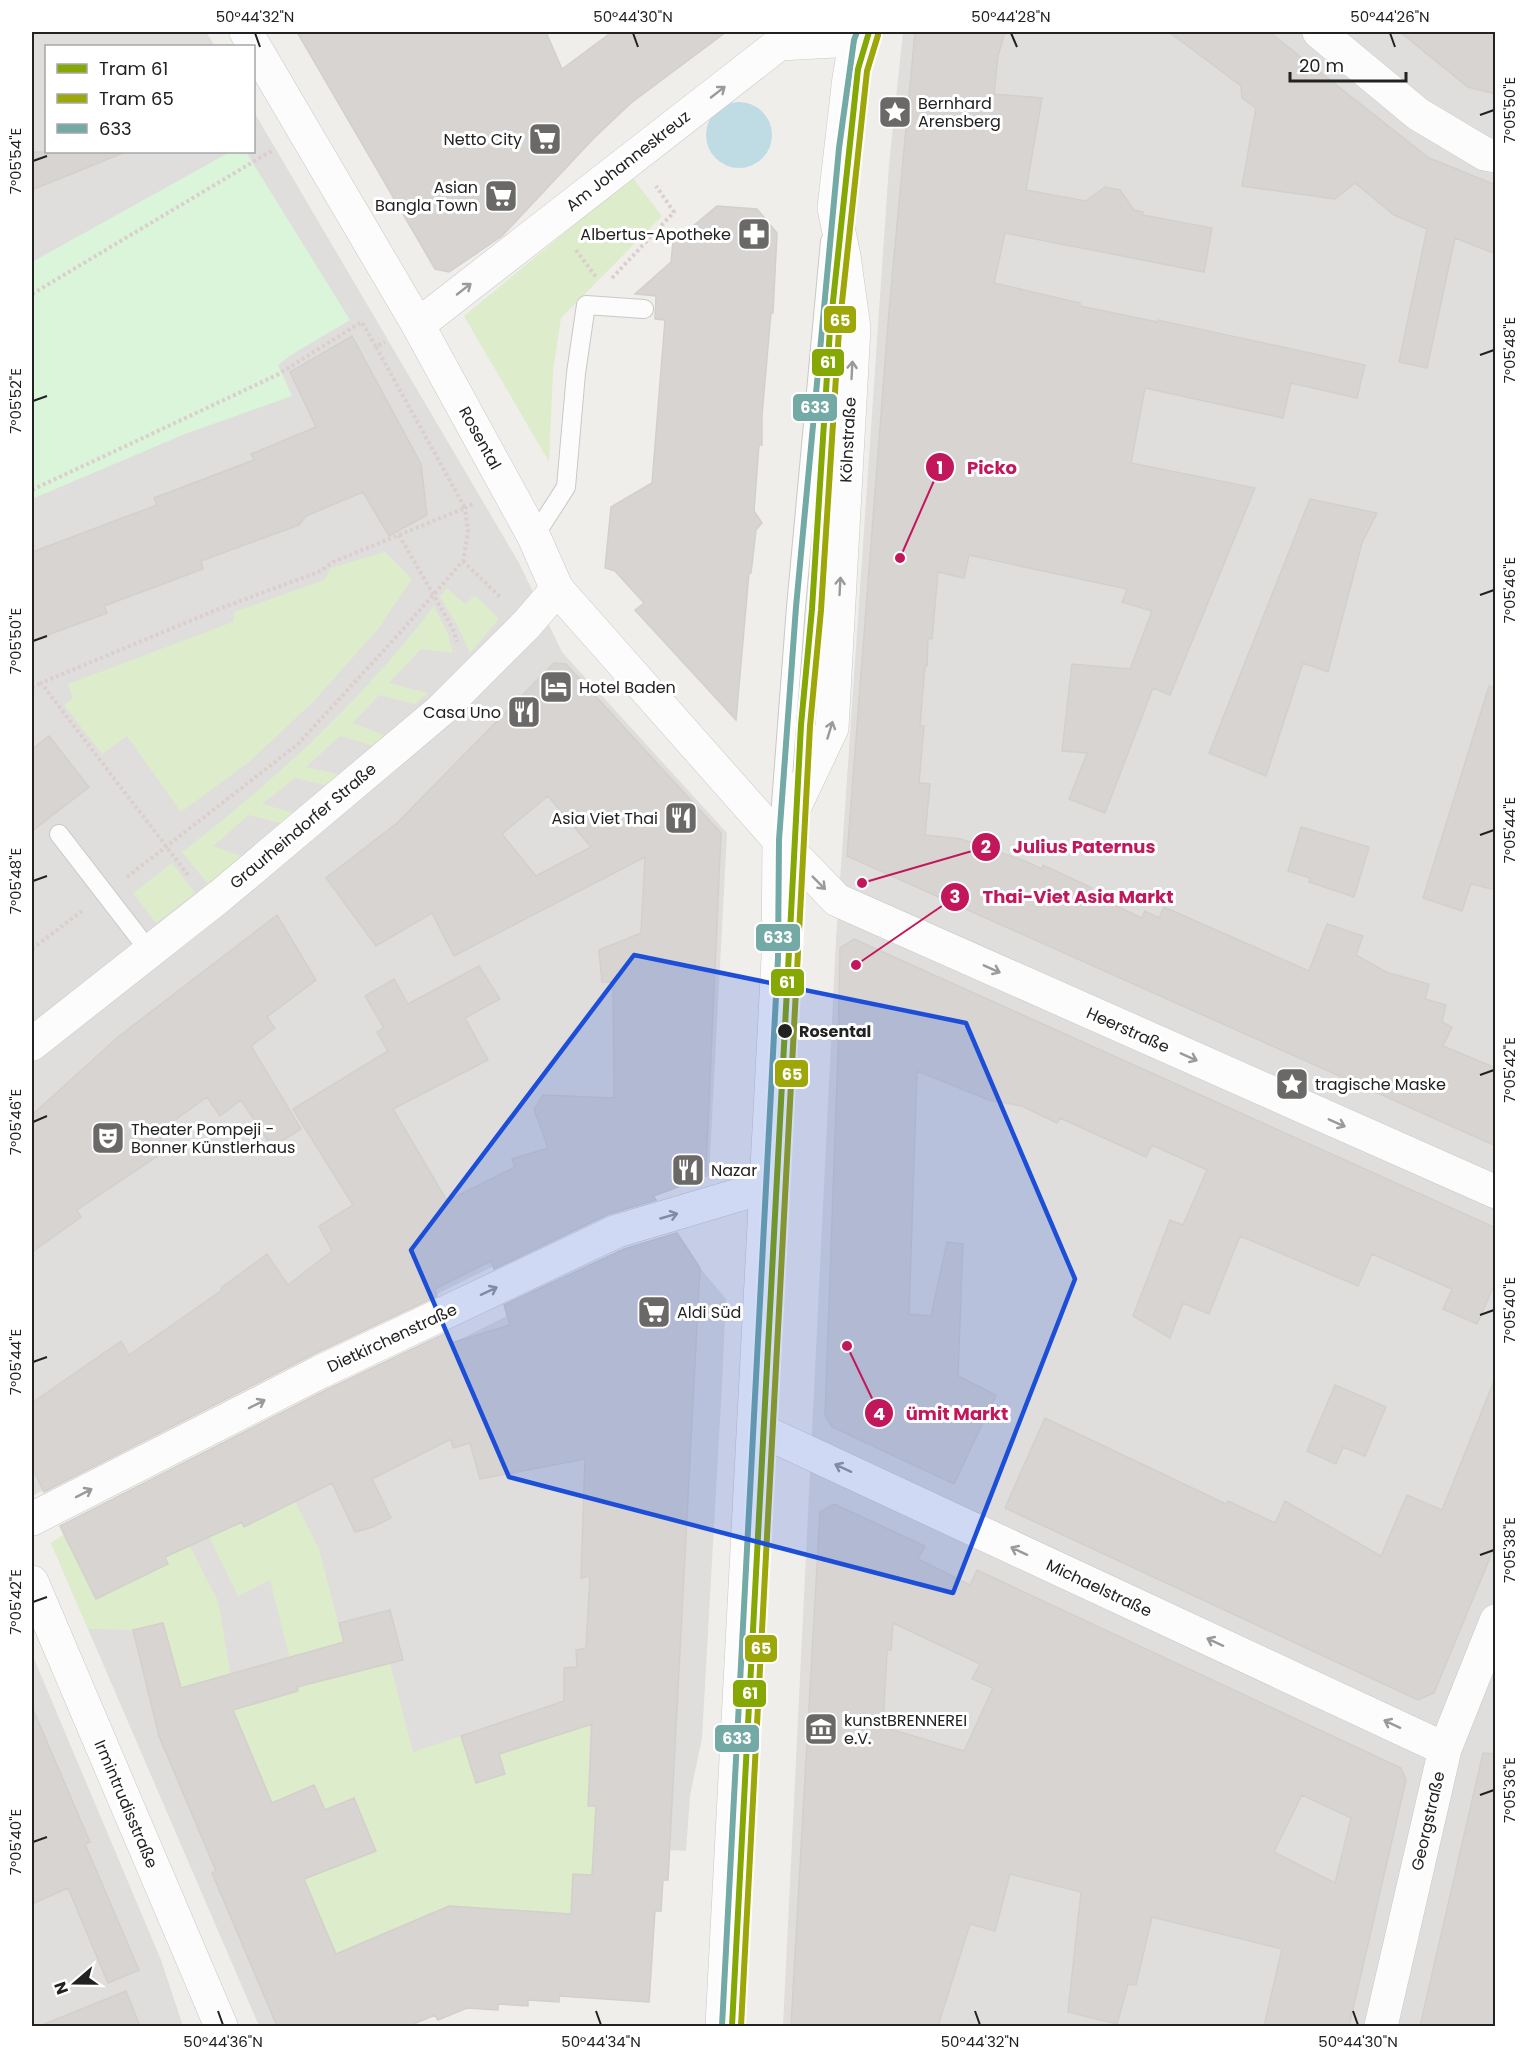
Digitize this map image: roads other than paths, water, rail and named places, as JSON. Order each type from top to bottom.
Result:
[{"type":"street","name":"Rosental","points":[[246,32],[254,45]]},
{"type":"street","points":[[1319,32],[1418,114],[1485,154],[1496,156]]},
{"type":"street","name":"Am Johanneskreuz","points":[[418,324],[779,44],[855,36]]},
{"type":"street","name":"Kölnstraße","points":[[722,2026],[778,958],[779,840],[832,728],[854,328],[844,256],[834,208],[855,36]]},
{"type":"street","name":"Rosental","points":[[255,47],[418,324],[534,537],[557,589],[779,840]]},
{"type":"street","name":"Graurheindorfer Straße","points":[[32,1044],[229,889],[441,710],[527,624],[557,589]]},
{"type":"street","name":"Heerstraße","points":[[779,840],[837,900],[1496,1192]]},
{"type":"street","name":"Dietkirchenstraße","points":[[32,1519],[320,1372],[617,1231],[765,1187]]},
{"type":"street","name":"Michaelstraße","points":[[754,1427],[1445,1749]]},
{"type":"street","name":"Irmintrudisstraße","points":[[32,1581],[221,2026]]},
{"type":"street","name":"Georgstraße","points":[[1381,2026],[1445,1749],[1496,1621]]},
{"type":"lane","points":[[779,840],[796,607],[834,208]]},
{"type":"lane","points":[[534,537],[566,487],[576,373],[586,306],[644,309]]},
{"type":"lane","points":[[59,834],[150,952]]},
{"type":"water","points":[[739,102],[752,105],[762,112],[769,122],[772,135],[769,148],[762,158],[752,165],[739,168],[726,165],[716,158],[709,148],[706,135],[709,122],[716,112],[726,105]]},
{"type":"tram line","name":"61","points":[[732,2026],[801,725],[812,609],[830,329],[858,69],[869,32]]},
{"type":"tram line","name":"65","points":[[741,2026],[810,726],[821,610],[839,330],[867,71],[878,35]]},
{"type":"place","name":"Bernhard Arensberg","points":[[895,112]]},
{"type":"place","name":"Netto City","points":[[545,139]]},
{"type":"place","name":"Asian Bangla Town","points":[[501,196]]},
{"type":"place","name":"Albertus-Apotheke","points":[[754,234]]},
{"type":"place","name":"Picko","points":[[900,558]]},
{"type":"place","name":"Hotel Baden","points":[[556,687]]},
{"type":"place","name":"Casa Uno","points":[[524,712]]},
{"type":"place","name":"Asia Viet Thai","points":[[681,818]]},
{"type":"place","name":"Julius Paternus","points":[[862,883]]},
{"type":"place","name":"Thai-Viet Asia Markt","points":[[856,965]]},
{"type":"place","name":"Rosental","points":[[785,1031]]},
{"type":"place","name":"tragische Maske","points":[[1292,1084]]},
{"type":"place","name":"Theater Pompeji - Bonner Künstlerhaus","points":[[108,1138]]},
{"type":"place","name":"Nazar","points":[[688,1170]]},
{"type":"place","name":"Aldi Süd","points":[[654,1312]]},
{"type":"place","name":"ümit Markt","points":[[847,1346]]},
{"type":"place","name":"kunstBRENNEREI e.V.","points":[[821,1729]]}]
